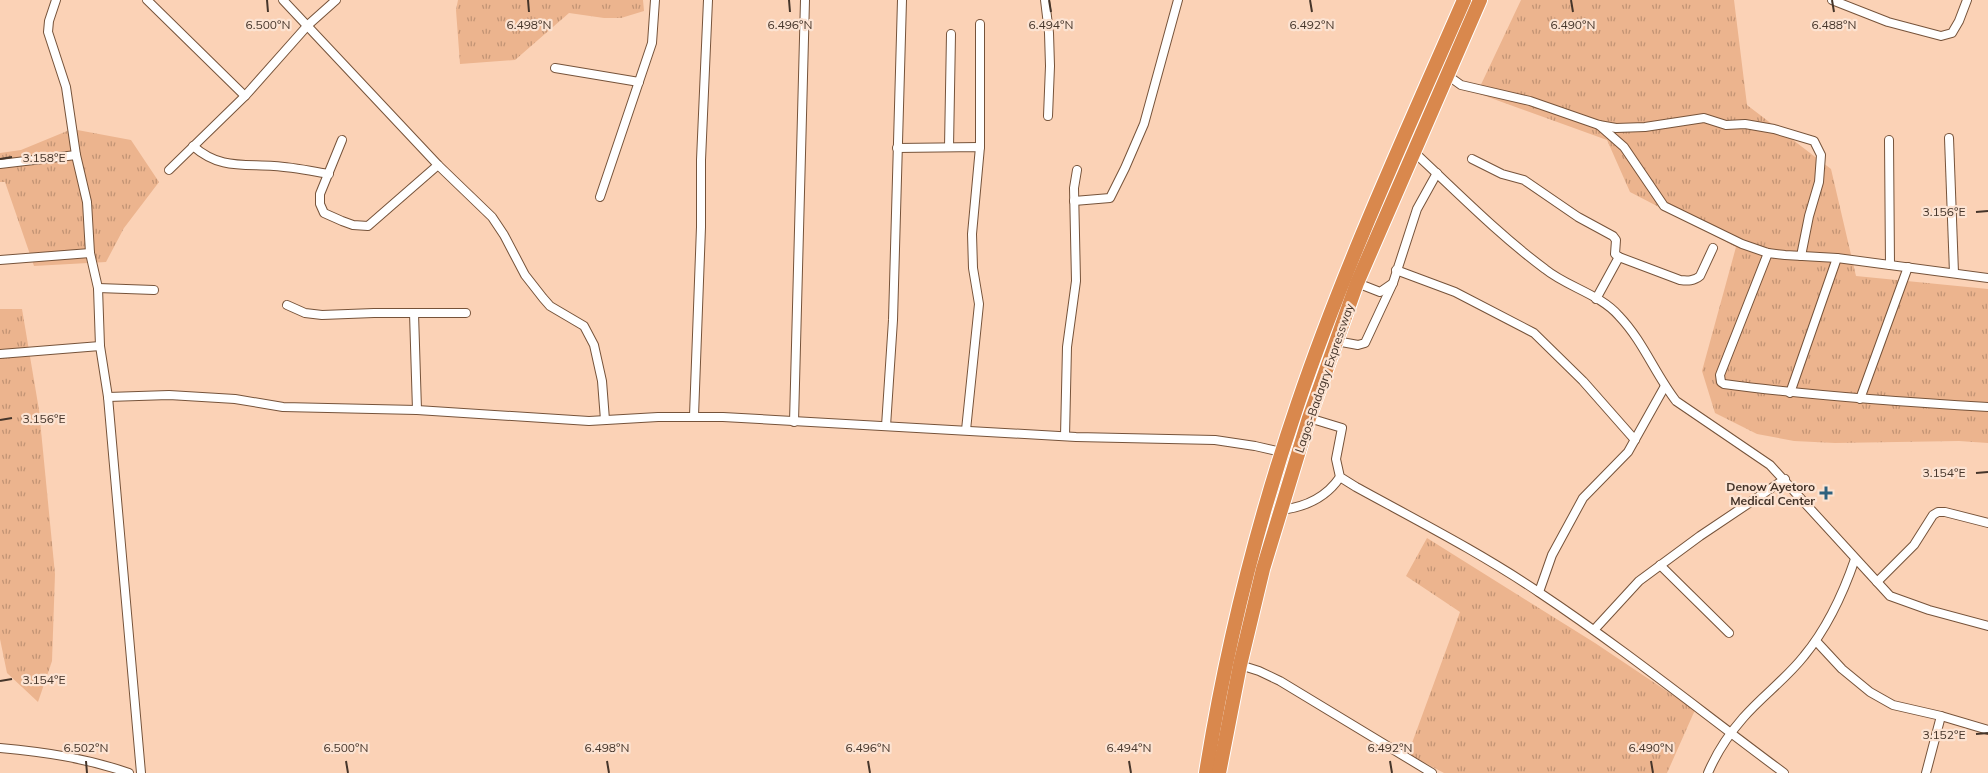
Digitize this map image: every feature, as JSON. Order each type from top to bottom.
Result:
[{"type":"highway","name":"Lagos-Badagry Expressway","points":[[1206,773],[1242,588],[1282,452],[1324,332],[1360,239],[1464,0]]},
{"type":"highway","name":"Lagos-Badagry Expressway","points":[[1219,773],[1240,665],[1263,569],[1309,418],[1357,283],[1480,0]]},
{"type":"street","points":[[56,0],[48,32],[66,87],[76,155],[87,202],[90,253],[98,288],[100,346],[108,397],[140,773]]},
{"type":"street","points":[[147,0],[244,96]]},
{"type":"street","points":[[284,0],[438,165],[498,225],[525,274],[550,306],[584,326],[594,345],[600,372],[605,420]]},
{"type":"street","points":[[168,170],[244,96],[308,25],[336,0]]},
{"type":"street","points":[[600,197],[652,43],[656,0]]},
{"type":"street","points":[[694,416],[701,236],[701,160],[708,0]]},
{"type":"street","points":[[794,422],[805,0]]},
{"type":"street","points":[[886,426],[893,320],[902,0]]},
{"type":"street","points":[[1045,0],[1050,66],[1048,116]]},
{"type":"street","points":[[1074,201],[1110,198],[1144,124],[1178,0]]},
{"type":"street","points":[[1832,0],[1888,22],[1941,36],[1952,33],[1967,0]]},
{"type":"street","points":[[966,430],[979,304],[973,268],[972,242],[980,147],[980,24]]},
{"type":"street","points":[[949,148],[951,34]]},
{"type":"street","points":[[555,68],[639,82]]},
{"type":"street","points":[[1447,75],[1462,85],[1530,101],[1599,125],[1616,128],[1704,118],[1726,125],[1745,124],[1774,129],[1814,141],[1821,155],[1819,182],[1809,216],[1801,256]]},
{"type":"street","points":[[1599,125],[1624,147],[1664,206],[1742,244],[1768,253],[1837,258],[1988,278]]},
{"type":"street","points":[[1949,138],[1954,274]]},
{"type":"street","points":[[342,140],[320,194],[320,204],[324,213],[353,225],[368,226],[438,165]]},
{"type":"street","points":[[1889,140],[1890,265]]},
{"type":"street","points":[[193,146],[205,157],[237,166],[274,166],[328,174]]},
{"type":"street","points":[[897,148],[980,147]]},
{"type":"street","points":[[1414,152],[1483,218],[1546,270],[1618,314],[1636,335],[1665,386],[1676,401],[1770,465],[1785,479],[1890,596],[1929,610],[1988,626]]},
{"type":"street","points":[[0,164],[76,155]]},
{"type":"street","points":[[1472,159],[1502,174],[1524,180],[1578,217],[1613,236],[1616,240],[1614,254],[1619,257],[1680,280],[1688,281],[1700,276],[1712,248]]},
{"type":"street","points":[[1065,436],[1066,347],[1076,281],[1074,201],[1076,170]]},
{"type":"street","points":[[1336,342],[1358,345],[1364,343],[1393,283],[1417,209],[1437,173]]},
{"type":"street","points":[[0,260],[90,253]]},
{"type":"street","points":[[1768,253],[1719,378],[1724,384],[1860,400],[1988,407]]},
{"type":"street","points":[[1596,299],[1619,257]]},
{"type":"street","points":[[1790,393],[1837,258]]},
{"type":"street","points":[[1860,400],[1908,267]]},
{"type":"street","points":[[1396,270],[1454,292],[1534,333],[1583,381],[1636,440]]},
{"type":"street","points":[[1357,283],[1380,292],[1393,283]]},
{"type":"street","points":[[98,288],[154,290]]},
{"type":"street","points":[[287,305],[305,313],[322,316],[374,313],[466,313]]},
{"type":"street","points":[[414,313],[417,410]]},
{"type":"street","points":[[0,354],[100,346]]},
{"type":"street","points":[[1539,592],[1552,555],[1583,498],[1628,452],[1665,386]]},
{"type":"street","points":[[108,397],[168,395],[235,399],[283,407],[417,410],[589,421],[694,416],[1065,436],[1215,440],[1282,452]]},
{"type":"street","points":[[1309,418],[1342,428],[1336,459],[1340,477],[1460,544],[1539,592],[1594,630],[1784,773]]},
{"type":"street","points":[[1281,510],[1296,508],[1317,499],[1331,489],[1340,477]]},
{"type":"street","points":[[1594,630],[1638,581],[1700,536],[1785,479]]},
{"type":"street","points":[[1877,582],[1914,545],[1928,520],[1938,512],[1945,512],[1988,523]]},
{"type":"street","points":[[1708,773],[1713,762],[1742,718],[1781,682],[1816,641],[1845,588],[1855,559]]},
{"type":"street","points":[[1660,565],[1729,633]]},
{"type":"street","points":[[1816,641],[1842,669],[1893,705],[1941,716],[1988,730]]},
{"type":"street","points":[[1240,665],[1280,681],[1432,773]]},
{"type":"street","points":[[1926,773],[1941,716]]},
{"type":"street","points":[[0,748],[49,753],[104,764],[128,773]]},
{"type":"green space","points":[[458,0],[643,0],[644,11],[621,18],[604,18],[569,13],[515,60],[460,64],[456,10]]},
{"type":"green space","points":[[1521,0],[1734,0],[1747,105],[1831,169],[1856,276],[1988,289],[1988,443],[1959,441],[1835,443],[1794,441],[1757,434],[1715,413],[1702,371],[1736,247],[1630,192],[1607,140],[1477,93]]},
{"type":"green space","points":[[72,129],[131,140],[159,182],[124,228],[106,262],[34,266],[5,182],[0,182],[0,153],[21,150]]},
{"type":"green space","points":[[0,309],[22,309],[39,410],[55,574],[52,661],[38,702],[7,673],[0,639]]},
{"type":"green space","points":[[1427,538],[1595,643],[1695,710],[1667,773],[1444,773],[1408,754],[1460,612],[1406,576]]},
{"type":"place","name":"Denow Ayetoro Medical Center","points":[[1826,493]]}]
